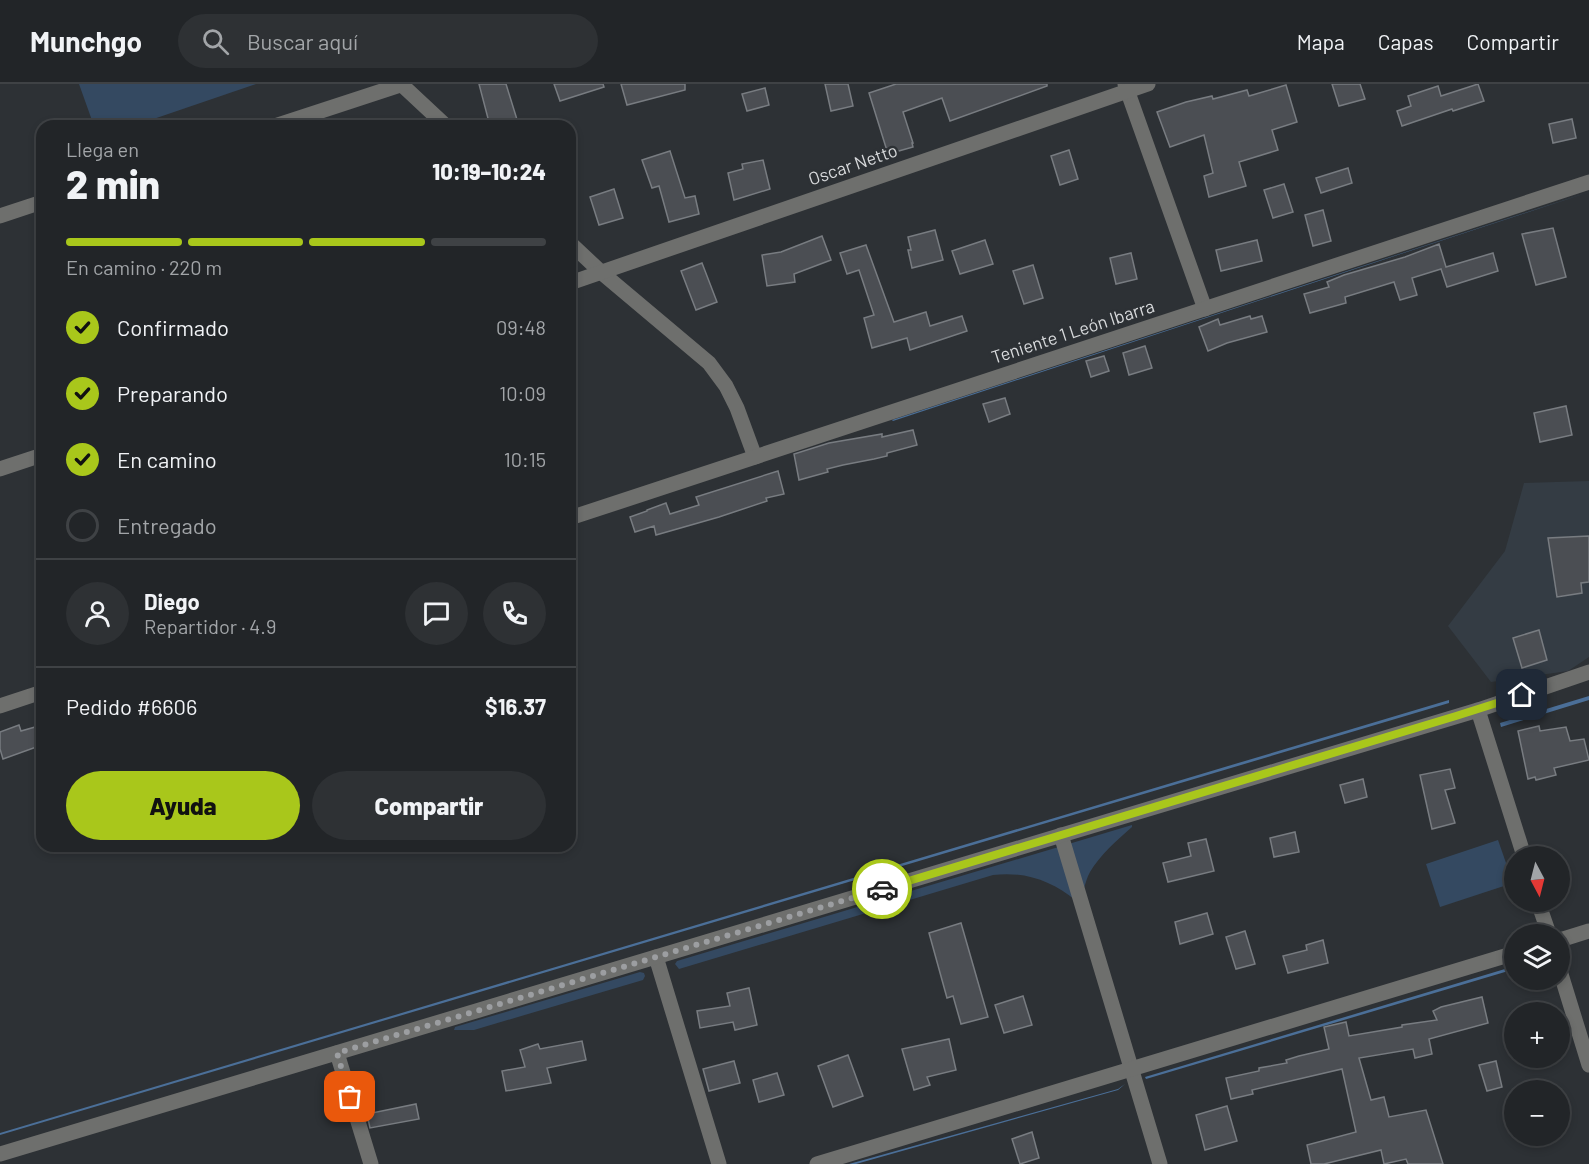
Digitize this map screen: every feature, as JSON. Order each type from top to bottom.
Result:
[{"type":"street","points":[[292,120],[402,84],[440,120]]},
{"type":"street","name":"Oscar Netto","points":[[576,281],[1126,87],[1148,84]]},
{"type":"street","points":[[1126,87],[1205,309]]},
{"type":"street","name":"Teniente 1 León Ibarra","points":[[576,516],[1589,182]]},
{"type":"street","points":[[0,216],[36,204]]},
{"type":"street","points":[[576,249],[709,363],[726,386],[755,457]]},
{"type":"street","points":[[0,469],[36,457]]},
{"type":"street","points":[[0,1154],[1478,710],[1589,672]]},
{"type":"street","points":[[0,706],[36,694]]},
{"type":"street","points":[[1478,710],[1521,846]]},
{"type":"street","points":[[1061,835],[1160,1164]]},
{"type":"street","points":[[1570,937],[1589,931]]},
{"type":"street","points":[[817,1164],[1504,956]]},
{"type":"street","points":[[656,957],[719,1164]]},
{"type":"street","points":[[1566,990],[1589,1065]]},
{"type":"street","points":[[337,1053],[371,1164]]},
{"type":"shaded area","points":[[79,84],[256,84],[151,120],[92,120]]},
{"type":"shaded area","points":[[1589,192],[893,421],[892,420]]},
{"type":"shaded area","points":[[1589,481],[1589,657],[1568,671],[1491,682],[1448,626],[1505,551],[1524,483]]},
{"type":"shaded area","points":[[1589,696],[1589,700],[1501,727],[1500,723]]},
{"type":"shaded area","points":[[1449,700],[1449,703],[0,1135],[0,1133]]},
{"type":"shaded area","points":[[1132,825],[1094,866],[1076,901],[1058,888],[1038,879],[1005,874],[993,875],[679,969],[675,964],[677,961]]},
{"type":"shaded area","points":[[1498,840],[1504,857],[1504,886],[1440,907],[1426,864]]},
{"type":"shaded area","points":[[1504,969],[1504,972],[1146,1079],[1145,1077]]},
{"type":"shaded area","points":[[640,972],[644,973],[643,980],[474,1030],[454,1030],[455,1027]]},
{"type":"shaded area","points":[[1125,1084],[1118,1090],[856,1164],[849,1164],[1118,1089]]},
{"type":"building","points":[[479,84],[506,84],[517,120],[488,120]]},
{"type":"building","points":[[554,84],[603,84],[604,87],[560,101]]},
{"type":"building","points":[[621,84],[685,84],[685,90],[627,105]]},
{"type":"building","points":[[825,84],[848,84],[853,106],[831,111]]},
{"type":"building","points":[[896,84],[1047,84],[1047,86],[950,121],[942,98],[903,112],[913,147],[888,154],[869,93]]},
{"type":"building","points":[[1332,84],[1360,84],[1365,99],[1339,106]]},
{"type":"building","points":[[1478,84],[1484,101],[1402,126],[1397,111],[1411,106],[1408,96],[1438,86],[1441,96]]},
{"type":"building","points":[[1286,85],[1297,122],[1272,130],[1278,150],[1239,162],[1246,186],[1209,197],[1204,176],[1213,173],[1204,135],[1170,147],[1157,112],[1212,96],[1213,99],[1247,90],[1249,96]]},
{"type":"building","points":[[765,88],[769,105],[747,111],[742,94]]},
{"type":"building","points":[[1572,119],[1576,138],[1553,143],[1549,124]]},
{"type":"building","points":[[1069,150],[1078,179],[1060,185],[1051,156]]},
{"type":"building","points":[[670,151],[685,198],[695,196],[699,214],[669,222],[659,186],[652,188],[642,160]]},
{"type":"building","points":[[763,160],[770,189],[734,200],[728,173],[743,169],[742,164]]},
{"type":"building","points":[[1348,168],[1352,183],[1321,193],[1316,178]]},
{"type":"building","points":[[1284,184],[1293,212],[1273,218],[1264,190]]},
{"type":"building","points":[[614,189],[623,218],[599,225],[590,197]]},
{"type":"building","points":[[1323,210],[1331,241],[1313,246],[1305,215]]},
{"type":"building","points":[[1553,228],[1566,277],[1536,285],[1522,234]]},
{"type":"building","points":[[935,230],[943,260],[912,268],[908,237]]},
{"type":"building","points":[[822,236],[831,260],[794,274],[795,282],[767,286],[762,255],[781,252]]},
{"type":"building","points":[[985,240],[993,264],[960,274],[952,251]]},
{"type":"building","points":[[1257,240],[1262,261],[1221,271],[1216,250]]},
{"type":"building","points":[[1439,244],[1446,267],[1493,253],[1498,271],[1447,287],[1441,269],[1412,278],[1417,295],[1400,300],[1394,282],[1345,297],[1346,303],[1310,313],[1304,294],[1329,287],[1327,282],[1344,275],[1405,257]]},
{"type":"building","points":[[866,245],[894,322],[926,312],[930,326],[962,316],[967,331],[910,350],[907,338],[872,348],[864,318],[874,315],[859,270],[847,274],[840,253]]},
{"type":"building","points":[[1131,253],[1137,279],[1116,284],[1110,258]]},
{"type":"building","points":[[702,263],[717,302],[696,310],[681,271]]},
{"type":"building","points":[[1033,265],[1043,298],[1024,304],[1013,271]]},
{"type":"building","points":[[1250,316],[1251,319],[1262,316],[1267,332],[1208,351],[1199,327],[1218,319],[1220,325]]},
{"type":"building","points":[[1145,346],[1152,368],[1129,375],[1123,353]]},
{"type":"building","points":[[1104,356],[1109,371],[1091,377],[1086,361]]},
{"type":"building","points":[[1005,398],[1010,414],[989,422],[983,404]]},
{"type":"building","points":[[1566,406],[1572,435],[1540,442],[1534,413]]},
{"type":"building","points":[[913,430],[917,445],[887,453],[887,456],[827,469],[828,472],[799,480],[794,454],[829,443],[882,434],[882,437]]},
{"type":"building","points":[[778,471],[784,494],[766,498],[767,501],[719,517],[656,535],[654,526],[635,532],[630,517],[666,503],[670,514],[699,505],[696,497]]},
{"type":"building","points":[[1589,536],[1589,582],[1581,583],[1582,593],[1557,597],[1548,538]]},
{"type":"building","points":[[1539,630],[1547,660],[1522,668],[1513,638]]},
{"type":"building","points":[[19,725],[21,731],[36,727],[36,747],[3,759],[0,749],[0,732]]},
{"type":"building","points":[[1539,726],[1540,731],[1566,727],[1570,741],[1584,739],[1589,760],[1554,768],[1556,775],[1536,780],[1535,777],[1528,779],[1518,731]]},
{"type":"building","points":[[1450,769],[1455,788],[1445,790],[1455,823],[1432,829],[1420,775]]},
{"type":"building","points":[[1363,779],[1367,797],[1345,803],[1340,785]]},
{"type":"building","points":[[1295,832],[1299,852],[1274,857],[1270,838]]},
{"type":"building","points":[[1206,839],[1214,871],[1168,882],[1163,863],[1191,856],[1188,843]]},
{"type":"building","points":[[1207,913],[1213,934],[1180,944],[1175,922]]},
{"type":"building","points":[[961,923],[988,1017],[961,1024],[953,996],[947,998],[929,933]]},
{"type":"building","points":[[1245,931],[1255,964],[1236,969],[1226,937]]},
{"type":"building","points":[[1323,940],[1328,963],[1288,973],[1283,956],[1307,950],[1306,945]]},
{"type":"building","points":[[749,988],[757,1025],[735,1030],[733,1022],[700,1028],[697,1011],[730,1006],[727,993]]},
{"type":"building","points":[[1023,996],[1032,1025],[1004,1033],[995,1005]]},
{"type":"building","points":[[1482,997],[1488,1023],[1429,1039],[1432,1054],[1415,1058],[1413,1049],[1359,1058],[1371,1100],[1384,1097],[1389,1117],[1426,1110],[1443,1164],[1408,1164],[1406,1159],[1384,1164],[1381,1150],[1324,1164],[1311,1164],[1307,1145],[1356,1132],[1342,1069],[1252,1090],[1253,1094],[1231,1099],[1226,1078],[1259,1071],[1259,1068],[1287,1063],[1286,1060],[1329,1049],[1324,1027],[1346,1022],[1349,1036],[1402,1027],[1402,1025],[1437,1020],[1433,1011]]},
{"type":"building","points":[[949,1039],[956,1070],[927,1077],[930,1085],[914,1090],[902,1049]]},
{"type":"building","points":[[582,1041],[586,1060],[547,1068],[551,1083],[506,1091],[502,1071],[525,1067],[520,1050],[538,1044],[540,1049]]},
{"type":"building","points":[[848,1055],[863,1096],[833,1107],[818,1066]]},
{"type":"building","points":[[734,1061],[740,1083],[709,1091],[703,1069]]},
{"type":"building","points":[[1496,1061],[1502,1087],[1487,1091],[1479,1065]]},
{"type":"building","points":[[777,1073],[784,1095],[759,1102],[753,1080]]},
{"type":"building","points":[[416,1104],[419,1119],[370,1128],[367,1114]]},
{"type":"building","points":[[1227,1106],[1237,1141],[1205,1150],[1196,1115]]},
{"type":"building","points":[[1032,1132],[1039,1158],[1020,1164],[1012,1139]]},
{"type":"way so far","points":[[350,1097],[337,1053],[882,889]]},
{"type":"route","points":[[882,889],[1522,695]]}]
